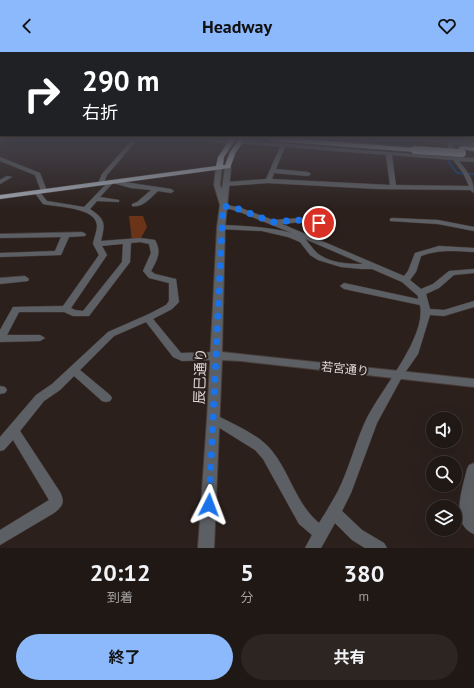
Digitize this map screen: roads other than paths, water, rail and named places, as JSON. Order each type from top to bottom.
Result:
[{"type":"highway","points":[[219,167],[220,162]]},
{"type":"highway","points":[[0,197],[228,167],[230,162]]},
{"type":"street","points":[[8,162],[38,174],[41,192],[45,203],[86,209],[98,218],[101,225],[97,244],[102,255],[66,308]]},
{"type":"street","points":[[101,184],[104,175],[115,162]]},
{"type":"street","points":[[268,181],[277,162]]},
{"type":"street","points":[[390,162],[393,187]]},
{"type":"street","points":[[227,184],[268,181],[393,187],[473,187],[466,173],[457,162]]},
{"type":"street","name":"辰巳通り","points":[[219,167],[217,185],[223,206]]},
{"type":"street","name":"辰巳通り","points":[[206,548],[214,419],[221,227],[228,167]]},
{"type":"street","points":[[273,171],[308,174]]},
{"type":"street","points":[[466,173],[474,173]]},
{"type":"street","points":[[0,182],[9,177]]},
{"type":"street","points":[[86,209],[113,182],[171,191]]},
{"type":"street","points":[[134,205],[139,204],[157,189]]},
{"type":"street","points":[[96,199],[117,201]]},
{"type":"street","points":[[223,206],[239,209],[272,222],[405,280],[420,293],[425,307],[422,332],[413,354],[398,375],[371,422],[344,493],[312,548]]},
{"type":"street","points":[[272,222],[301,220],[319,223]]},
{"type":"street","points":[[392,220],[438,222],[474,229]]},
{"type":"street","points":[[221,227],[251,228],[280,233],[301,240],[315,255],[322,259],[359,267],[373,267]]},
{"type":"street","points":[[0,255],[58,253],[66,234]]},
{"type":"street","points":[[0,236],[82,234]]},
{"type":"street","points":[[0,446],[40,398],[56,387],[111,334],[169,307],[174,302],[173,281],[152,276],[147,271],[156,253],[156,248],[152,242],[147,240],[97,244]]},
{"type":"street","points":[[40,338],[0,338],[16,309],[66,308],[73,313],[86,314],[126,262],[127,241]]},
{"type":"street","points":[[405,280],[412,272],[418,255],[429,250],[451,246],[474,250]]},
{"type":"street","points":[[420,293],[436,286],[452,273],[474,271]]},
{"type":"street","points":[[0,281],[25,279]]},
{"type":"street","points":[[344,286],[444,313],[474,304]]},
{"type":"street","points":[[147,318],[176,355],[182,358],[216,356]]},
{"type":"street","name":"若宮通り","points":[[216,356],[241,357],[474,383]]},
{"type":"street","points":[[74,370],[106,398]]},
{"type":"street","points":[[214,419],[259,446],[268,455],[304,519],[321,533]]},
{"type":"street","points":[[0,538],[56,503],[55,496],[13,430]]},
{"type":"street","points":[[474,469],[467,504],[467,517],[470,524],[474,527]]},
{"type":"street","points":[[333,512],[357,535],[379,548]]},
{"type":"waterway","points":[[449,162],[457,173],[474,174]]}]
